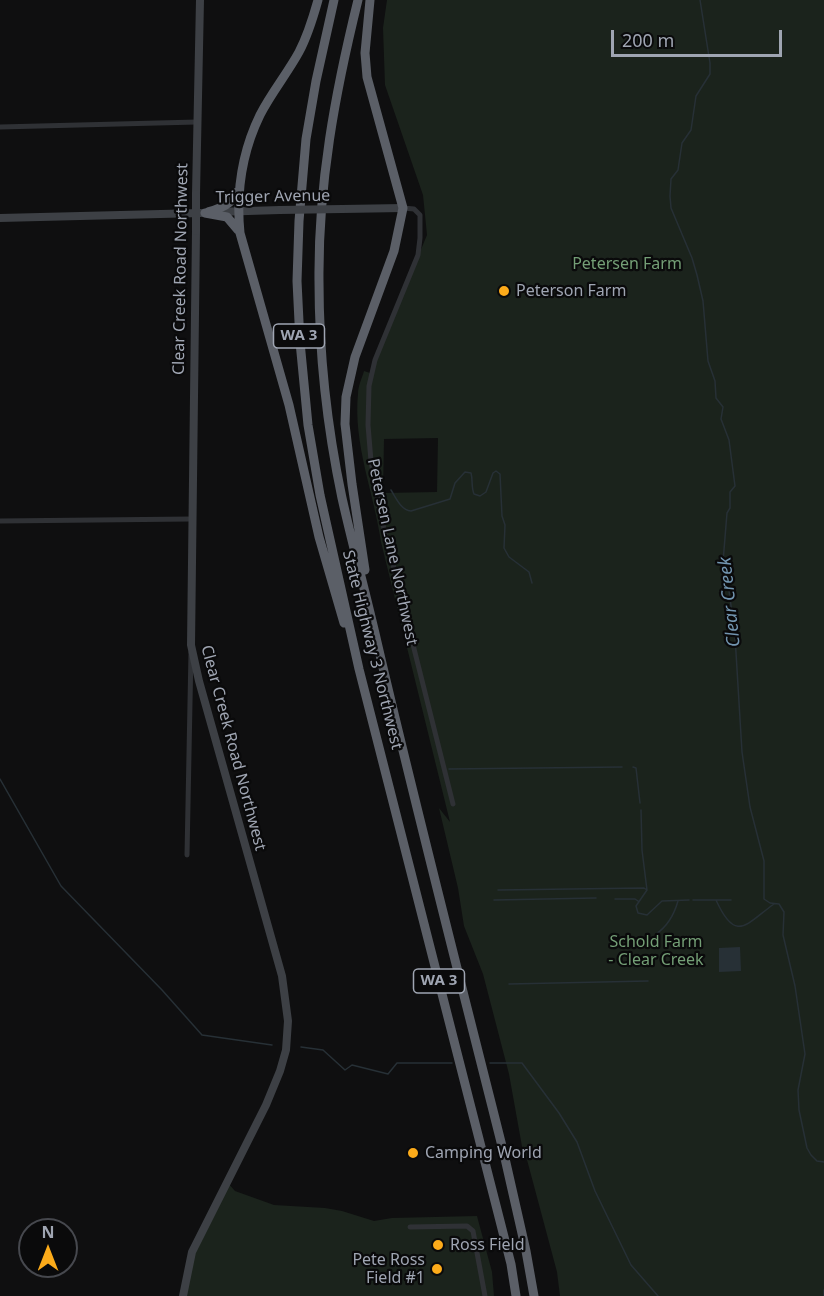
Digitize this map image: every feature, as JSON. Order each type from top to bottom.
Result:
[{"type":"highway","points":[[205,213],[226,206],[233,200],[238,190],[253,132],[261,114],[306,38],[318,0]]},
{"type":"highway","name":"State Highway 3 Northwest","points":[[334,0],[306,138],[298,231],[301,370],[312,454],[359,669],[508,1253],[516,1296]]},
{"type":"highway","name":"State Highway 3 Northwest","points":[[357,0],[333,106],[321,214],[319,293],[321,354],[329,427],[342,496],[504,1154],[534,1296]]},
{"type":"highway","points":[[370,0],[365,52],[367,76],[404,208],[394,251],[350,373],[345,407],[352,484],[375,632]]},
{"type":"highway","points":[[238,190],[240,232],[289,405],[331,582],[359,669]]},
{"type":"highway","points":[[205,213],[227,217],[240,232]]},
{"type":"main road","name":"Clear Creek Road Northwest","points":[[183,1296],[192,1252],[277,1081],[285,1050],[288,1021],[282,976],[199,681],[191,645],[200,0]]},
{"type":"main road","name":"Trigger Avenue","points":[[0,218],[404,208]]},
{"type":"street","points":[[0,127],[197,122]]},
{"type":"street","name":"Petersen Lane Northwest","points":[[404,208],[414,209],[420,215],[420,237],[417,255],[375,360],[369,386],[369,442],[381,517],[453,804]]},
{"type":"street","points":[[0,520],[191,519]]},
{"type":"street","points":[[187,855],[191,645]]},
{"type":"street","points":[[410,1227],[467,1226],[473,1231],[484,1296]]},
{"type":"green space","points":[[387,0],[824,0],[824,1296],[560,1296],[557,1272],[523,1152],[509,1074],[483,974],[464,926],[458,888],[439,808],[450,822],[381,542],[358,431],[359,385],[364,371],[370,373],[427,235],[423,195],[385,85],[383,28]],"holes":[[[438,438],[437,492],[383,493],[384,439]]]},
{"type":"green space","points":[[228,1183],[235,1191],[274,1205],[325,1208],[374,1221],[392,1218],[477,1216],[492,1272],[494,1296],[183,1296],[189,1266]]},
{"type":"shaded area","points":[[740,947],[741,971],[719,972],[719,948]]},
{"type":"waterway","name":"Clear Creek","points":[[700,0],[710,74],[696,96],[691,130],[682,143],[678,170],[671,179],[671,208],[697,275],[703,301],[708,361],[715,381],[716,398],[723,407],[721,419],[729,440],[735,486],[730,492],[723,562],[726,568],[735,636],[742,752],[750,807],[764,861],[764,899],[770,903],[779,904],[784,912],[783,935],[795,986],[805,1054],[798,1090],[799,1110],[807,1148],[817,1161],[824,1162]]},
{"type":"waterway","points":[[391,490],[402,506],[411,511],[450,499],[455,483],[465,472],[471,473],[474,494],[480,496],[486,492],[493,473],[496,471],[500,474],[502,516],[505,525],[504,548],[509,557],[529,572],[532,583]]},
{"type":"waterway","points":[[449,769],[622,767]]},
{"type":"waterway","points":[[633,767],[636,768],[640,803]]},
{"type":"waterway","points":[[0,779],[61,886],[162,990],[202,1035],[272,1045]]},
{"type":"waterway","points":[[641,810],[642,850],[647,890],[636,906],[638,913],[647,915],[662,901],[689,900]]},
{"type":"waterway","points":[[498,890],[644,888],[647,890]]},
{"type":"waterway","points":[[494,900],[596,898]]},
{"type":"waterway","points":[[615,899],[638,901]]},
{"type":"waterway","points":[[693,900],[731,900]]},
{"type":"waterway","points":[[716,900],[723,914],[736,926],[749,923],[774,904]]},
{"type":"waterway","points":[[656,934],[670,920],[678,901]]},
{"type":"waterway","points":[[509,984],[648,981]]},
{"type":"waterway","points":[[301,1047],[323,1050],[345,1070],[352,1065],[388,1074],[397,1063],[452,1063]]},
{"type":"waterway","points":[[490,1063],[522,1063],[559,1113],[577,1142],[595,1191],[631,1265],[658,1296]]},
{"type":"waterway","name":"Clear Creek","points":[[824,1290],[824,1296]]},
{"type":"place","name":"Peterson Farm","points":[[504,291]]},
{"type":"place","name":"Camping World","points":[[413,1153]]},
{"type":"place","name":"Ross Field","points":[[438,1245]]},
{"type":"place","name":"Pete Ross Field #1","points":[[437,1269]]},
{"type":"park label","name":"Petersen Farm","points":[[627,264]]},
{"type":"park label","name":"Schold Farm - Clear Creek","points":[[656,951]]}]
